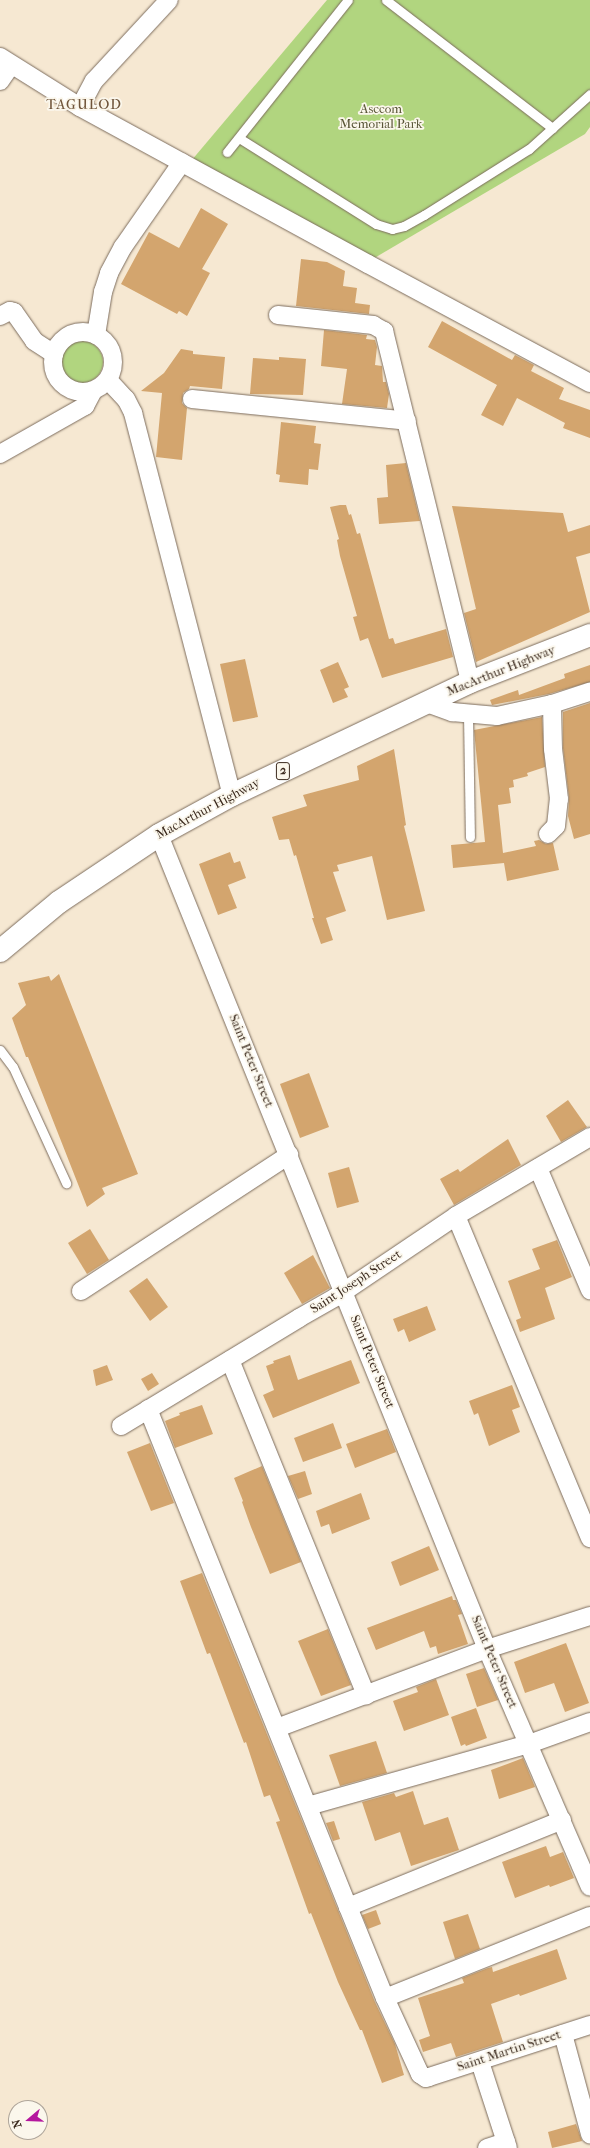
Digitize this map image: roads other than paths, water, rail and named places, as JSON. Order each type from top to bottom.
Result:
[{"type":"highway","name":"MacArthur Highway","points":[[0,951],[59,902],[159,835],[232,795],[470,682],[590,635]]},
{"type":"street","points":[[80,107],[94,81],[169,0]]},
{"type":"street","points":[[0,82],[5,61],[80,107],[590,383]]},
{"type":"street","points":[[96,335],[103,292],[109,273],[123,247],[182,162]]},
{"type":"street","points":[[0,316],[14,312],[34,341],[54,354]]},
{"type":"street","points":[[278,315],[373,325],[384,331],[470,682]]},
{"type":"street","points":[[86,332],[96,335],[104,341],[111,350],[113,360],[112,370],[108,380],[101,387],[84,393],[66,388],[54,373],[52,363],[58,344],[66,337],[75,333],[86,332]]},
{"type":"street","points":[[108,380],[126,399],[132,413],[232,795]]},
{"type":"street","points":[[0,454],[85,406],[93,391]]},
{"type":"street","points":[[192,399],[407,421]]},
{"type":"street","points":[[427,703],[452,712],[497,716],[552,704],[590,692]]},
{"type":"street","points":[[548,834],[556,826],[559,798],[554,749],[552,704]]},
{"type":"street","name":"Saint Peter Street","points":[[159,835],[487,1649],[590,1887]]},
{"type":"street","name":"Saint Joseph Street","points":[[121,1426],[344,1292],[456,1216],[590,1137]]},
{"type":"street","points":[[81,1291],[289,1155]]},
{"type":"street","points":[[538,1168],[590,1290]]},
{"type":"street","points":[[456,1216],[590,1538]]},
{"type":"street","points":[[230,1360],[366,1695]]},
{"type":"street","points":[[148,1409],[278,1728],[385,1998],[590,1916]]},
{"type":"street","points":[[278,1728],[487,1649],[590,1616]]},
{"type":"street","points":[[308,1806],[529,1744],[590,1722]]},
{"type":"street","points":[[348,1907],[562,1820]]},
{"type":"street","name":"Saint Martin Street","points":[[385,1998],[420,2074],[426,2078],[480,2062],[590,2024]]},
{"type":"street","points":[[563,2034],[590,2134]]},
{"type":"street","points":[[480,2062],[507,2145],[487,2148]]},
{"type":"lane","points":[[227,152],[239,138],[246,126],[348,0]]},
{"type":"lane","points":[[386,0],[552,128]]},
{"type":"lane","points":[[239,138],[376,224],[392,228],[404,226],[430,211],[529,148],[590,94]]},
{"type":"lane","points":[[468,714],[470,837]]},
{"type":"lane","points":[[0,1050],[13,1066],[66,1183]]},
{"type":"district","name":"TAGULOD","points":[[84,105]]},
{"type":"park label","name":"Asccom Memorial Park","points":[[381,118]]}]
